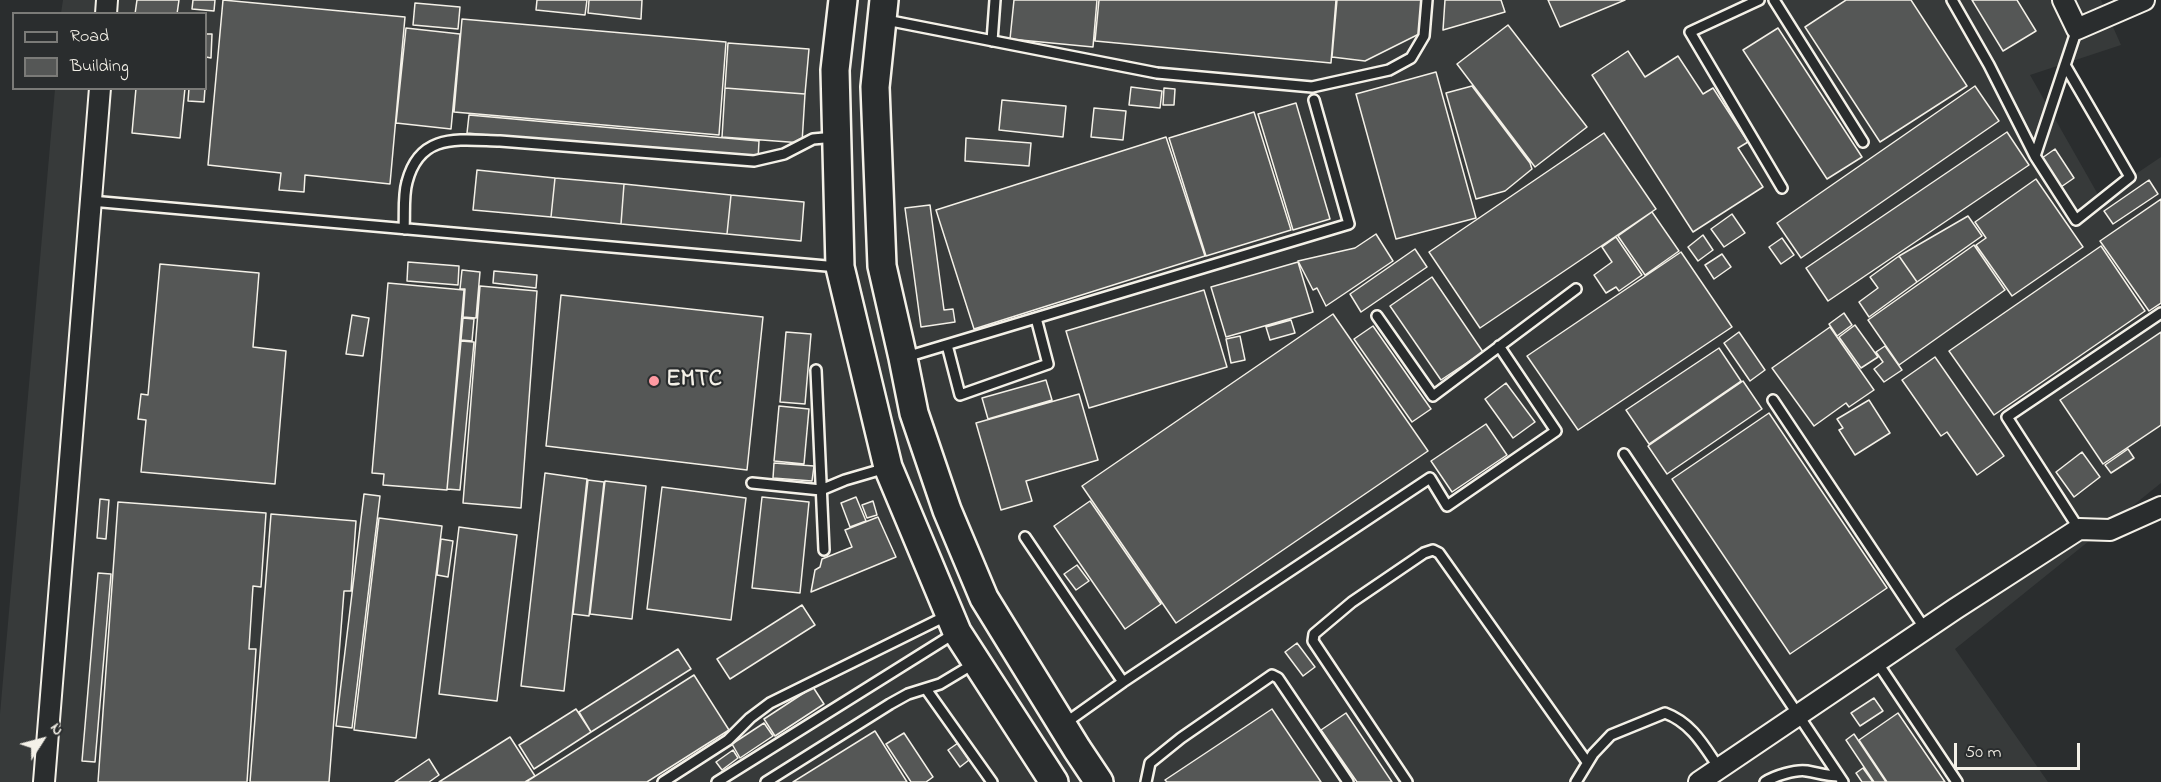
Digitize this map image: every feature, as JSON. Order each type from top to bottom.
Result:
[{"type":"street","points":[[843,0],[835,70],[840,267],[888,467],[953,623],[1054,782]]},
{"type":"street","points":[[2063,0],[2076,29],[2144,0]]},
{"type":"street","points":[[883,10],[875,87],[882,266],[914,413],[947,510],[984,598],[1099,782]]},
{"type":"street","points":[[44,782],[100,90]]},
{"type":"street","points":[[1699,782],[1925,629],[2079,529],[2110,530],[2161,507]]},
{"type":"lane","points":[[992,41],[995,0]]},
{"type":"lane","points":[[883,10],[992,41],[1157,73],[1312,87],[1389,70],[1411,58],[1424,36],[1427,0]]},
{"type":"lane","points":[[1759,0],[1690,32],[1782,189]]},
{"type":"lane","points":[[1774,0],[1863,142]]},
{"type":"lane","points":[[1952,0],[2036,156],[2076,220],[2130,177],[2065,65]]},
{"type":"lane","points":[[2036,156],[2076,29]]},
{"type":"lane","points":[[903,358],[1349,224],[1314,100]]},
{"type":"lane","points":[[404,229],[406,182],[425,150],[437,143],[458,140],[500,141],[754,161],[784,154],[813,139],[837,137]]},
{"type":"lane","points":[[91,201],[840,267]]},
{"type":"lane","points":[[1377,316],[1433,396],[1576,290]]},
{"type":"lane","points":[[2079,529],[2007,417],[2161,313]]},
{"type":"lane","points":[[946,345],[960,395],[1048,364],[1036,318]]},
{"type":"lane","points":[[1063,725],[1123,682],[1430,478],[1447,506],[1556,431],[1499,346]]},
{"type":"lane","points":[[816,370],[824,550]]},
{"type":"lane","points":[[1773,400],[1925,629]]},
{"type":"lane","points":[[1624,454],[1841,779]]},
{"type":"lane","points":[[752,483],[821,490],[888,467]]},
{"type":"lane","points":[[1025,537],[1123,682]]},
{"type":"lane","points":[[1407,782],[1313,641],[1314,634],[1352,602],[1424,553],[1433,550],[1439,554],[1587,762]]},
{"type":"lane","points":[[663,782],[728,740],[750,718],[770,703],[953,623]]},
{"type":"lane","points":[[717,782],[953,623]]},
{"type":"lane","points":[[766,782],[890,704],[908,694],[940,684],[977,662]]},
{"type":"lane","points":[[1877,662],[1957,782]]},
{"type":"lane","points":[[1146,782],[1150,763],[1181,738],[1272,675],[1278,678],[1348,782]]},
{"type":"lane","points":[[926,689],[992,782]]},
{"type":"lane","points":[[1576,782],[1587,762],[1611,735],[1665,713],[1677,718],[1696,733],[1719,768]]},
{"type":"lane","points":[[1765,782],[1771,778],[1804,770],[1841,779]]},
{"type":"shaded area","points":[[63,0],[2101,0],[2121,45],[2030,75],[2100,198],[2161,157],[2161,483],[1955,649],[2048,782],[0,782],[0,714],[55,90],[207,90],[207,12],[61,12]]},
{"type":"building","points":[[137,0],[179,0],[177,12],[135,12]]},
{"type":"building","points":[[193,0],[215,0],[214,11],[192,9]]},
{"type":"building","points":[[223,0],[405,17],[390,184],[305,175],[304,192],[279,190],[281,173],[208,165]]},
{"type":"building","points":[[537,0],[587,0],[585,15],[536,10]]},
{"type":"building","points":[[589,0],[642,0],[641,19],[588,13]]},
{"type":"building","points":[[1014,0],[1097,0],[1093,47],[1010,39]]},
{"type":"building","points":[[1099,0],[1336,0],[1331,63],[1095,41]]},
{"type":"building","points":[[1337,0],[1422,0],[1419,34],[1365,61],[1332,57]]},
{"type":"building","points":[[1445,0],[1501,0],[1505,12],[1443,30]]},
{"type":"building","points":[[1548,0],[1625,0],[1560,27]]},
{"type":"building","points":[[1846,0],[1911,0],[1967,86],[1880,142],[1805,27]]},
{"type":"building","points":[[1972,0],[2017,0],[2036,31],[2003,51]]},
{"type":"building","points":[[415,3],[460,7],[458,29],[413,25]]},
{"type":"building","points":[[462,19],[726,42],[719,135],[454,112]]},
{"type":"building","points":[[1508,25],[1587,127],[1535,167],[1457,64]]},
{"type":"building","points":[[406,28],[460,34],[451,129],[396,123]]},
{"type":"building","points":[[1778,28],[1862,157],[1827,179],[1743,50]]},
{"type":"building","points":[[207,34],[212,34],[211,58],[207,57]]},
{"type":"building","points":[[728,43],[809,49],[805,94],[725,88]]},
{"type":"building","points":[[1628,51],[1645,77],[1678,56],[1703,94],[1713,88],[1748,142],[1738,148],[1763,187],[1693,232],[1592,75]]},
{"type":"building","points":[[1436,72],[1476,218],[1396,239],[1356,94]]},
{"type":"building","points":[[1472,86],[1530,163],[1532,169],[1505,191],[1476,199],[1446,93]]},
{"type":"building","points":[[1975,86],[1999,121],[1801,258],[1777,223]]},
{"type":"building","points":[[1131,87],[1162,91],[1160,108],[1129,105]]},
{"type":"building","points":[[725,88],[805,94],[802,143],[722,137]]},
{"type":"building","points":[[1164,88],[1175,89],[1174,105],[1163,105]]},
{"type":"building","points":[[136,90],[185,90],[180,138],[132,133]]},
{"type":"building","points":[[189,90],[205,90],[204,102],[188,101]]},
{"type":"building","points":[[1002,100],[1066,106],[1063,137],[999,130]]},
{"type":"building","points":[[1296,103],[1330,219],[1293,230],[1258,114]]},
{"type":"building","points":[[1094,108],[1126,111],[1123,140],[1091,137]]},
{"type":"building","points":[[1254,112],[1291,230],[1206,256],[1169,138]]},
{"type":"building","points":[[469,115],[759,141],[758,160],[467,133]]},
{"type":"building","points":[[2007,132],[2029,165],[1828,301],[1806,268]]},
{"type":"building","points":[[1604,133],[1656,209],[1480,328],[1429,252]]},
{"type":"building","points":[[1166,137],[1205,256],[974,329],[936,210]]},
{"type":"building","points":[[966,138],[1031,143],[1029,166],[965,161]]},
{"type":"building","points":[[2055,149],[2074,178],[2061,187],[2042,158]]},
{"type":"building","points":[[477,170],[555,178],[551,217],[473,210]]},
{"type":"building","points":[[555,178],[624,184],[621,224],[551,217]]},
{"type":"building","points":[[2036,179],[2083,247],[2012,296],[1976,245],[1986,238],[1975,222]]},
{"type":"building","points":[[2149,180],[2158,194],[2113,224],[2104,211]]},
{"type":"building","points":[[624,184],[731,195],[727,234],[621,224]]},
{"type":"building","points":[[731,195],[804,202],[801,241],[727,234]]},
{"type":"building","points":[[2161,199],[2161,303],[2149,311],[2100,241]]},
{"type":"building","points":[[930,205],[944,310],[953,309],[955,322],[921,327],[905,208]]},
{"type":"building","points":[[1652,212],[1679,251],[1645,275],[1618,236]]},
{"type":"building","points":[[1732,214],[1745,233],[1724,247],[1711,229]]},
{"type":"building","points":[[1968,216],[1982,236],[1917,282],[1899,256]]},
{"type":"building","points":[[1376,234],[1393,261],[1326,306],[1317,288],[1313,290],[1298,261],[1355,248]]},
{"type":"building","points":[[1703,235],[1713,250],[1698,261],[1688,247]]},
{"type":"building","points":[[1616,237],[1642,275],[1619,291],[1616,287],[1606,293],[1594,275],[1612,262],[1602,247]]},
{"type":"building","points":[[1782,238],[1794,255],[1781,264],[1769,247]]},
{"type":"building","points":[[1974,245],[2005,290],[1899,365],[1868,320]]},
{"type":"building","points":[[2101,246],[2145,311],[1994,415],[1949,351]]},
{"type":"building","points":[[1415,249],[1427,267],[1361,312],[1350,294]]},
{"type":"building","points":[[1681,252],[1732,327],[1578,430],[1527,356]]},
{"type":"building","points":[[1722,254],[1731,267],[1714,279],[1705,265]]},
{"type":"building","points":[[1899,256],[1917,282],[1869,317],[1859,302],[1878,288],[1870,277]]},
{"type":"building","points":[[408,262],[459,266],[458,285],[407,281]]},
{"type":"building","points":[[1298,262],[1313,312],[1226,337],[1211,287]]},
{"type":"building","points":[[160,264],[259,273],[253,347],[286,351],[275,484],[141,472],[146,420],[138,419],[141,394],[148,395]]},
{"type":"building","points":[[462,270],[480,272],[476,318],[463,317],[465,289],[460,289]]},
{"type":"building","points":[[494,271],[537,275],[536,288],[493,283]]},
{"type":"building","points":[[1432,277],[1483,352],[1441,380],[1390,306]]},
{"type":"building","points":[[388,283],[464,290],[447,490],[383,485],[384,474],[372,473]]},
{"type":"building","points":[[480,286],[537,291],[521,508],[463,503]]},
{"type":"building","points":[[1204,290],[1227,367],[1089,408],[1066,331]]},
{"type":"building","name":"EMTC","points":[[561,295],[763,317],[747,470],[546,446]]},
{"type":"building","points":[[1844,313],[1852,325],[1837,336],[1829,324]]},
{"type":"building","points":[[1333,314],[1428,451],[1176,623],[1082,486]]},
{"type":"building","points":[[352,315],[369,318],[363,356],[346,354]]},
{"type":"building","points":[[463,318],[474,319],[472,341],[461,340]]},
{"type":"building","points":[[1291,320],[1295,333],[1270,340],[1266,327]]},
{"type":"building","points":[[1855,325],[1878,357],[1861,368],[1839,337]]},
{"type":"building","points":[[1373,326],[1431,409],[1412,422],[1354,339]]},
{"type":"building","points":[[1830,327],[1874,390],[1849,407],[1846,403],[1814,426],[1772,368]]},
{"type":"building","points":[[786,332],[811,334],[805,404],[780,402]]},
{"type":"building","points":[[1739,332],[1765,370],[1750,381],[1724,343]]},
{"type":"building","points":[[2161,332],[2161,425],[2103,464],[2060,400]]},
{"type":"building","points":[[1240,336],[1245,360],[1231,363],[1226,339]]},
{"type":"building","points":[[461,341],[474,342],[460,490],[447,489]]},
{"type":"building","points":[[1885,346],[1902,370],[1884,382],[1874,369],[1883,362],[1876,352]]},
{"type":"building","points":[[1719,348],[1741,381],[1649,444],[1626,410]]},
{"type":"building","points":[[1935,357],[2004,456],[1977,475],[1947,432],[1941,436],[1902,380]]},
{"type":"building","points":[[1046,380],[1052,400],[988,419],[982,398]]},
{"type":"building","points":[[1743,381],[1762,409],[1667,474],[1648,446]]},
{"type":"building","points":[[1506,383],[1535,422],[1513,438],[1485,399]]},
{"type":"building","points":[[1079,394],[1098,460],[1026,481],[1032,501],[1001,510],[976,423]]},
{"type":"building","points":[[1869,400],[1890,433],[1855,455],[1839,430],[1843,428],[1837,419]]},
{"type":"building","points":[[779,406],[809,409],[804,464],[774,461]]},
{"type":"building","points":[[1769,413],[1887,588],[1790,654],[1672,479]]},
{"type":"building","points":[[1486,424],[1507,455],[1452,492],[1431,461]]},
{"type":"building","points":[[2128,449],[2134,458],[2111,473],[2105,465]]},
{"type":"building","points":[[2082,452],[2100,477],[2074,497],[2056,472]]},
{"type":"building","points":[[774,463],[814,466],[812,481],[773,478]]},
{"type":"building","points":[[545,473],[587,479],[564,691],[521,686]]},
{"type":"building","points":[[588,480],[604,482],[589,616],[573,614]]},
{"type":"building","points":[[605,481],[646,486],[632,619],[590,614]]},
{"type":"building","points":[[662,487],[746,498],[731,620],[647,609]]},
{"type":"building","points":[[364,494],[380,496],[352,728],[336,726]]},
{"type":"building","points":[[762,497],[809,502],[800,593],[752,588]]},
{"type":"building","points":[[856,497],[866,521],[850,527],[841,503]]},
{"type":"building","points":[[100,499],[109,500],[106,539],[97,538]]},
{"type":"building","points":[[873,501],[877,515],[867,518],[862,505]]},
{"type":"building","points":[[1090,501],[1161,604],[1125,629],[1054,526]]},
{"type":"building","points":[[118,502],[266,513],[261,587],[253,586],[249,649],[256,649],[247,782],[98,782]]},
{"type":"building","points":[[271,514],[356,521],[351,591],[344,591],[329,782],[250,782]]},
{"type":"building","points":[[878,517],[896,557],[811,592],[815,570],[820,567],[822,559],[852,547],[845,530]]},
{"type":"building","points":[[379,518],[442,526],[416,738],[354,730]]},
{"type":"building","points":[[459,527],[517,535],[497,701],[439,694]]},
{"type":"building","points":[[441,539],[453,541],[448,577],[437,575]]},
{"type":"building","points":[[1077,565],[1089,581],[1076,590],[1064,574]]},
{"type":"building","points":[[98,573],[111,574],[95,762],[82,761]]},
{"type":"building","points":[[802,605],[815,625],[730,679],[717,659]]},
{"type":"building","points":[[1297,643],[1315,667],[1303,676],[1285,652]]},
{"type":"building","points":[[678,649],[691,669],[591,732],[579,712]]},
{"type":"building","points":[[694,675],[729,730],[647,782],[526,782]]},
{"type":"building","points":[[813,687],[824,704],[775,736],[764,719]]},
{"type":"building","points":[[1874,698],[1883,711],[1860,726],[1851,713]]},
{"type":"building","points":[[576,709],[591,732],[534,769],[519,745]]},
{"type":"building","points":[[1272,709],[1321,782],[1167,782],[1165,780]]},
{"type":"building","points":[[1346,713],[1392,782],[1357,782],[1321,730]]},
{"type":"building","points":[[1898,713],[1945,782],[1887,782],[1859,740]]},
{"type":"building","points":[[764,723],[773,736],[740,758],[732,744]]},
{"type":"building","points":[[875,731],[907,782],[793,782]]},
{"type":"building","points":[[904,733],[933,777],[926,782],[911,782],[886,744]]},
{"type":"building","points":[[1854,734],[1886,782],[1874,782],[1846,740]]},
{"type":"building","points":[[510,737],[535,776],[525,782],[439,782]]},
{"type":"building","points":[[958,743],[969,760],[960,767],[948,750]]},
{"type":"building","points":[[733,750],[738,758],[722,770],[716,762]]},
{"type":"building","points":[[429,759],[439,775],[429,782],[395,782]]},
{"type":"building","points":[[1863,768],[1873,782],[1862,782],[1856,773]]},
{"type":"place","name":"EMTC","points":[[654,381]]}]
